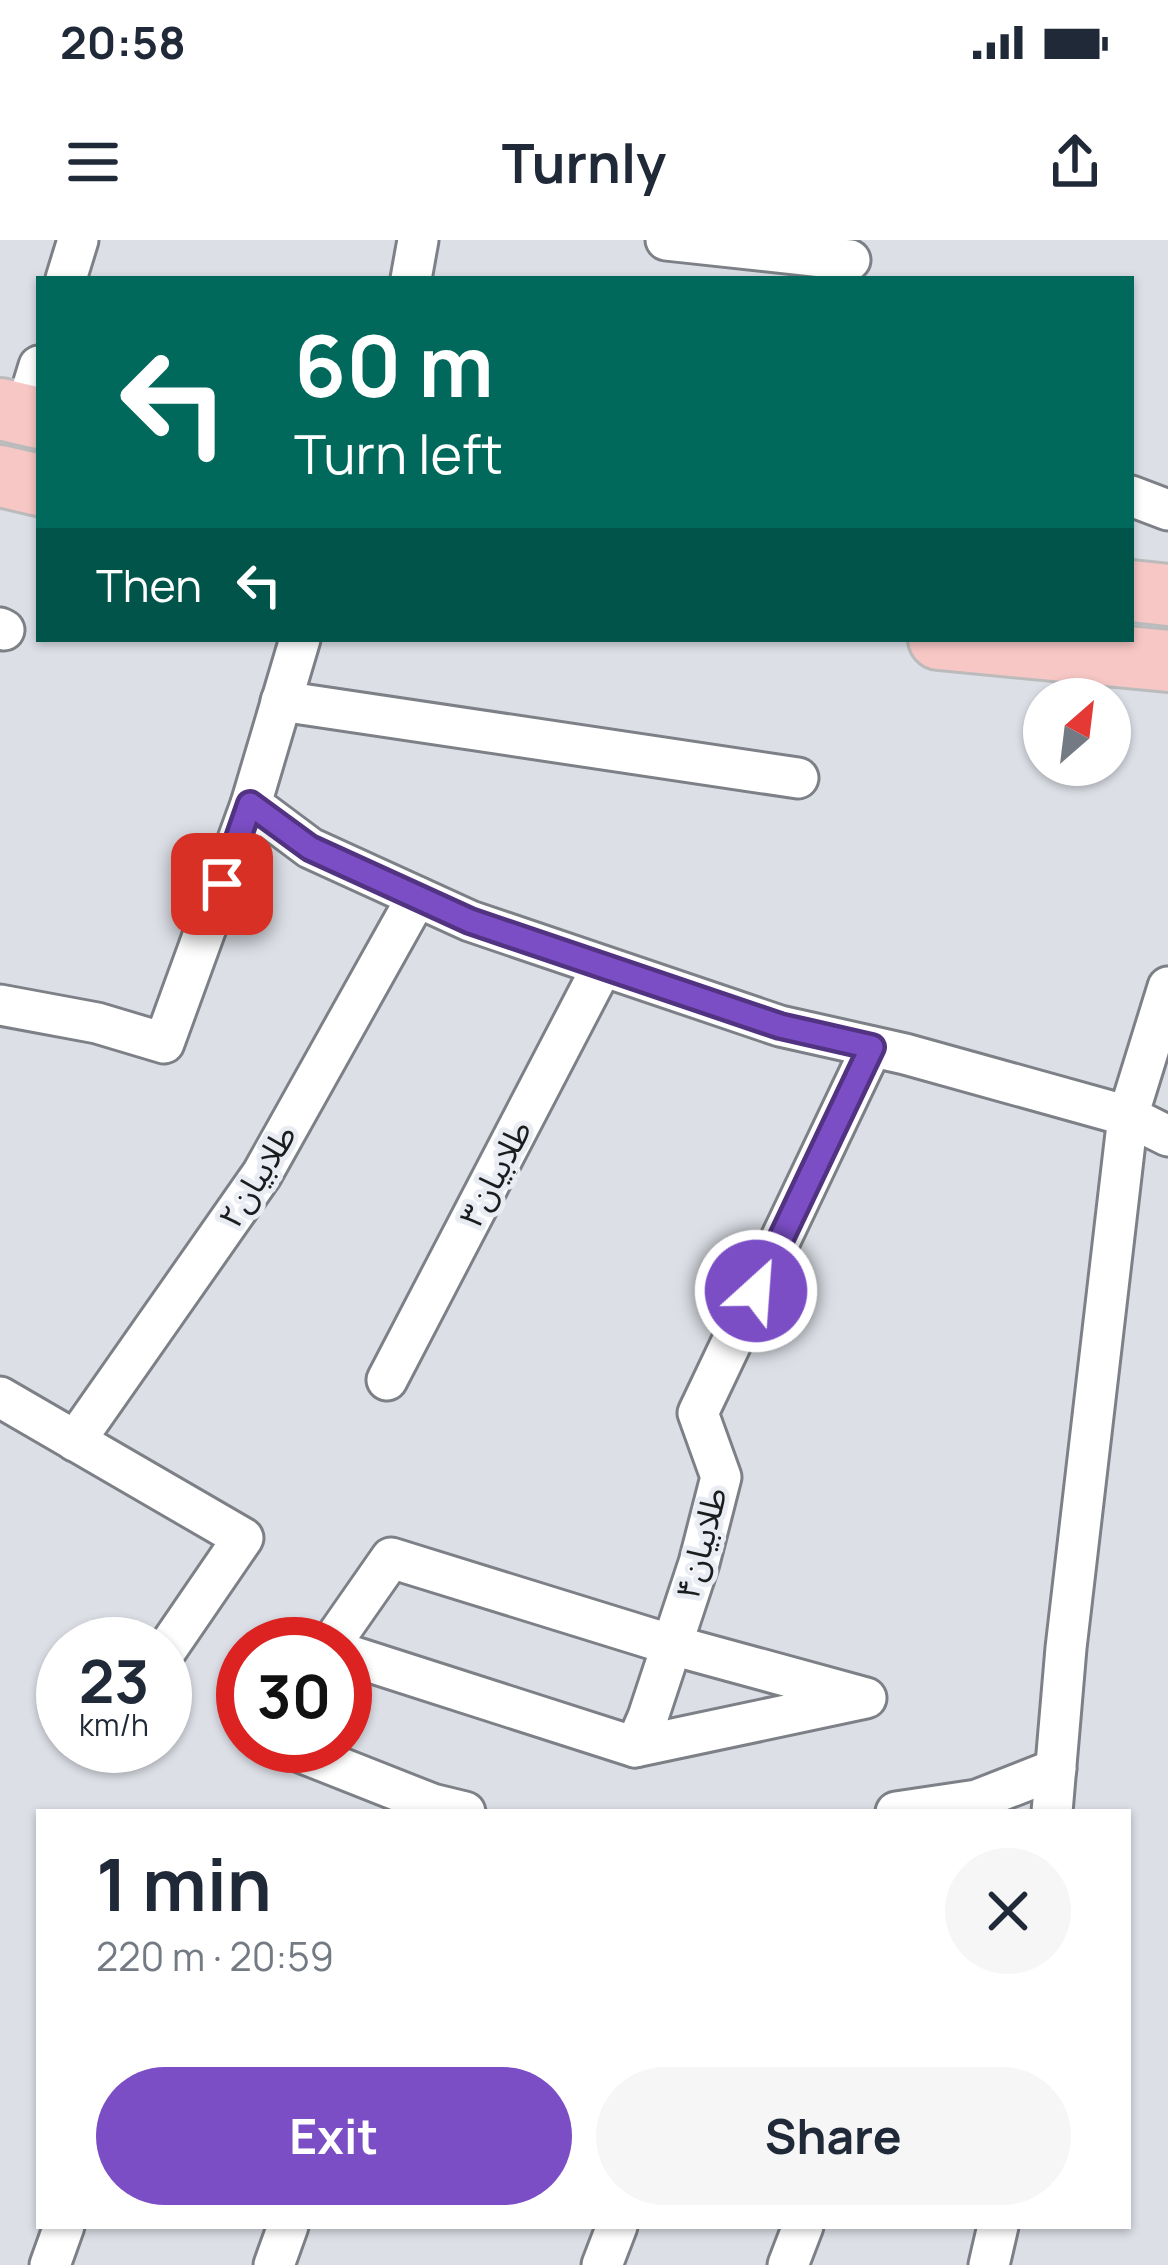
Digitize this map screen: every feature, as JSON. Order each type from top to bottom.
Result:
[{"type":"main road","points":[[0,476],[36,484]]},
{"type":"main road","points":[[1134,591],[1168,595]]},
{"type":"main road","points":[[970,642],[1168,661]]},
{"type":"street","points":[[67,276],[78,240]]},
{"type":"street","points":[[412,276],[418,240]]},
{"type":"street","points":[[666,240],[850,260]]},
{"type":"street","points":[[1134,497],[1168,510]]},
{"type":"street","points":[[0,1005],[97,1023],[164,1043],[250,804],[299,642]]},
{"type":"street","points":[[281,701],[798,778]]},
{"type":"street","points":[[250,804],[310,848],[470,921],[780,1026],[1128,1115],[1168,1136]]},
{"type":"street","name":"طلابیان۲","points":[[75,1441],[262,1174],[417,897]]},
{"type":"street","name":"طلابیان۳","points":[[387,1379],[602,967]]},
{"type":"street","points":[[1052,1809],[1089,1439],[1128,1115],[1168,987]]},
{"type":"street","name":"طلابیان۴","points":[[642,1732],[699,1563],[721,1477],[698,1414],[872,1047]]},
{"type":"street","points":[[0,1397],[243,1538],[188,1617]]},
{"type":"street","points":[[350,1617],[391,1558],[672,1645],[866,1698],[642,1732],[372,1661]]},
{"type":"street","points":[[918,1809],[977,1801],[1056,1769]]},
{"type":"street","points":[[352,1773],[442,1809]]},
{"type":"street","points":[[50,2265],[63,2229]]},
{"type":"street","points":[[274,2265],[287,2229]]},
{"type":"street","points":[[602,2265],[616,2229]]},
{"type":"street","points":[[788,2265],[802,2229]]},
{"type":"street","points":[[989,2265],[997,2229]]},
{"type":"route","points":[[222,884],[250,804],[310,848],[470,921],[780,1026],[872,1047],[756,1291]]}]
